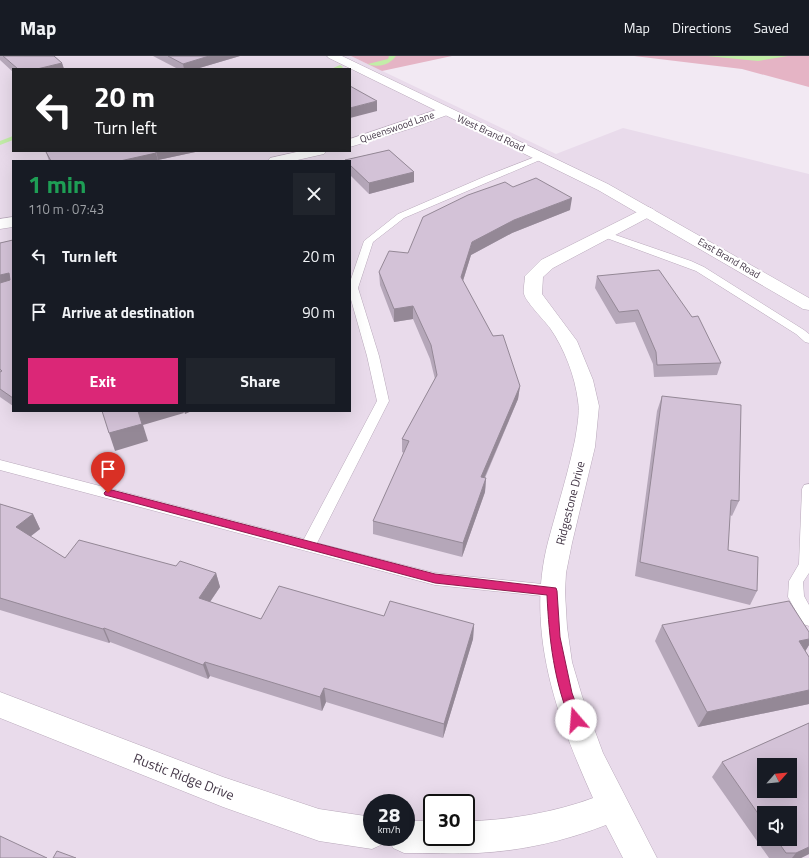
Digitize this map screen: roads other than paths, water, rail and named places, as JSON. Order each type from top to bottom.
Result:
[{"type":"street","name":"West Brand Road","points":[[334,56],[445,111],[543,157],[603,187],[648,212]]},
{"type":"street","name":"Queenswood Lane","points":[[351,143],[445,111]]},
{"type":"street","points":[[279,160],[315,152]]},
{"type":"street","name":"Ridgestone Drive","points":[[641,858],[612,808],[585,748],[567,693],[554,637],[552,591],[559,543],[583,451],[589,404],[580,367],[565,336],[533,294],[534,276],[547,264],[648,212]]},
{"type":"street","name":"East Brand Road","points":[[648,212],[809,305]]},
{"type":"street","points":[[0,224],[12,222]]},
{"type":"street","name":"Rustic Ridge Drive","points":[[0,705],[223,792],[319,825],[363,832]]},
{"type":"street","points":[[415,837],[478,837],[532,830],[575,821],[612,808]]},
{"type":"lane","points":[[308,546],[383,401],[373,356],[353,288],[370,241],[401,216],[489,178],[543,157]]},
{"type":"lane","points":[[604,234],[688,263],[700,269],[800,332],[809,340]]},
{"type":"lane","points":[[0,465],[435,579],[552,591]]},
{"type":"lane","points":[[809,489],[806,565],[796,581],[796,597],[809,619]]},
{"type":"waterway","points":[[371,64],[380,64],[390,60],[393,56]]},
{"type":"waterway","points":[[0,143],[12,138]]}]
